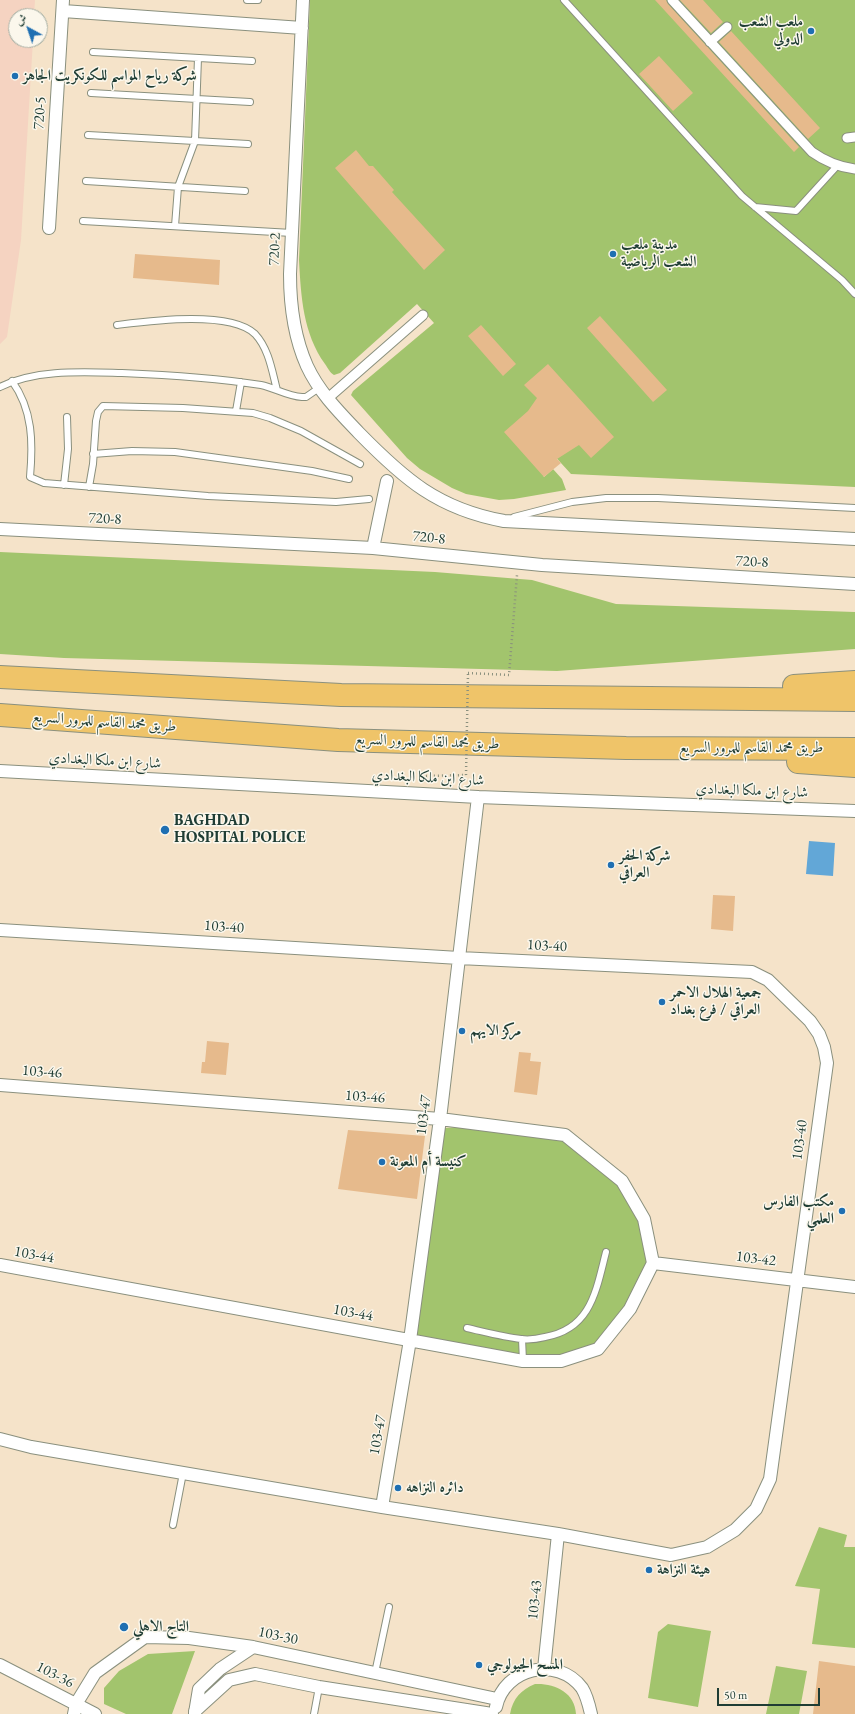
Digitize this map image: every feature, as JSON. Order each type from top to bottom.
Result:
[{"type":"highway","points":[[0,677],[341,695],[855,700]]},
{"type":"highway","points":[[623,697],[855,682]]},
{"type":"highway","name":"طريق محمد القاسم للمرور السريع","points":[[0,715],[338,740],[626,748],[855,749]]},
{"type":"highway","points":[[626,748],[855,766]]},
{"type":"street","name":"720-2","points":[[303,0],[292,233],[290,298],[293,321],[298,344],[307,366],[319,388],[327,399],[391,466]]},
{"type":"street","points":[[672,0],[812,152],[837,166],[855,169]]},
{"type":"street","points":[[63,6],[302,28]]},
{"type":"street","name":"720-5","points":[[49,228],[63,6]]},
{"type":"street","points":[[710,42],[727,27]]},
{"type":"street","points":[[327,399],[423,314]]},
{"type":"street","name":"720-8","points":[[391,466],[427,493],[445,504],[464,511],[500,520],[855,539]]},
{"type":"street","points":[[373,548],[387,481]]},
{"type":"street","name":"720-8","points":[[0,529],[373,548],[518,562],[855,584]]},
{"type":"street","name":"شارع ابن ملكا البغدادي","points":[[0,771],[478,797],[855,811]]},
{"type":"street","name":"103-47","points":[[382,1507],[410,1340],[440,1119],[478,797]]},
{"type":"street","name":"103-40","points":[[0,930],[459,958],[752,972],[768,980],[781,991],[810,1021],[819,1034],[824,1047],[827,1063],[770,1479],[756,1509],[735,1530],[707,1547],[671,1555],[558,1534],[382,1507],[31,1447],[0,1440]]},
{"type":"street","name":"103-46","points":[[0,1085],[440,1119],[565,1135],[622,1181],[644,1219],[653,1263]]},
{"type":"street","name":"103-42","points":[[653,1263],[855,1286]]},
{"type":"street","name":"103-44","points":[[0,1265],[522,1361],[561,1361],[598,1349],[630,1309],[653,1263]]},
{"type":"street","name":"103-43","points":[[544,1668],[558,1534]]},
{"type":"street","name":"103-30","points":[[75,1709],[95,1673],[145,1637],[189,1638],[254,1647],[497,1699]]},
{"type":"street","points":[[195,1712],[199,1689],[220,1668],[254,1647]]},
{"type":"street","name":"103-36","points":[[0,1665],[75,1709],[96,1714]]},
{"type":"street","points":[[195,1712],[228,1680],[255,1674],[318,1687],[493,1714],[497,1699],[505,1686],[516,1676],[529,1670],[544,1668],[559,1671],[571,1678],[582,1688],[588,1701],[591,1714]]},
{"type":"lane","points":[[247,0],[258,0]]},
{"type":"lane","points":[[564,0],[742,196],[842,280],[855,294]]},
{"type":"lane","points":[[93,52],[252,61]]},
{"type":"lane","points":[[175,226],[178,187],[194,141],[198,58]]},
{"type":"lane","points":[[90,93],[250,102]]},
{"type":"lane","points":[[88,134],[248,144]]},
{"type":"lane","points":[[755,207],[796,211],[837,166]]},
{"type":"lane","points":[[86,181],[245,191]]},
{"type":"lane","points":[[83,221],[292,233]]},
{"type":"lane","points":[[117,325],[148,321],[215,320],[241,325],[254,334],[264,347],[271,364],[276,390]]},
{"type":"lane","points":[[0,387],[12,381],[43,375],[103,373],[171,375],[241,382],[264,386],[302,397],[306,397],[319,388]]},
{"type":"lane","points":[[12,381],[24,402],[28,417],[32,446],[30,477],[44,483],[208,496],[336,502],[369,499]]},
{"type":"lane","points":[[236,411],[241,382]]},
{"type":"lane","points":[[89,487],[98,412],[103,406],[236,411],[253,413],[270,418],[301,431],[360,464]]},
{"type":"lane","points":[[64,485],[68,449],[66,417]]},
{"type":"lane","points":[[93,454],[132,451],[175,452],[312,471],[349,479]]},
{"type":"lane","points":[[500,520],[572,502],[606,498],[658,498],[855,508]]},
{"type":"lane","points":[[467,1328],[522,1339],[555,1336],[574,1326],[584,1316],[591,1303],[598,1284],[606,1252]]},
{"type":"lane","points":[[522,1339],[522,1361]]},
{"type":"lane","points":[[173,1525],[183,1473]]},
{"type":"lane","points":[[376,1673],[389,1607]]},
{"type":"lane","points":[[314,1714],[318,1687]]},
{"type":"path","points":[[424,776],[466,775],[468,673],[509,675],[518,562]]},
{"type":"shaded area","points":[[0,0],[35,0],[34,8],[8,8],[8,48],[33,48],[21,240],[7,337],[0,344]]},
{"type":"green space","name":"مدينة ملعب الشعب الرياضية","points":[[310,0],[855,0],[855,487],[571,474],[520,418],[544,477],[553,469],[562,479],[566,490],[514,499],[499,500],[466,494],[452,488],[420,469],[407,458],[351,395],[353,391],[434,323],[417,304],[340,373],[334,375],[329,370],[312,340],[304,314],[299,260]]},
{"type":"green space","points":[[0,552],[435,572],[532,580],[616,604],[855,612],[855,649],[557,671],[64,658],[0,654]]},
{"type":"green space","points":[[490,1125],[565,1135],[622,1181],[644,1219],[653,1263],[606,1349],[523,1361],[410,1340],[445,1128]]},
{"type":"green space","points":[[819,1527],[847,1535],[844,1547],[855,1547],[855,1648],[812,1644],[820,1589],[795,1586]]},
{"type":"green space","points":[[668,1624],[711,1631],[698,1707],[648,1698],[658,1632]]},
{"type":"green space","points":[[195,1651],[172,1714],[126,1714],[104,1704],[104,1688],[119,1671],[148,1654]]},
{"type":"green space","points":[[776,1666],[807,1671],[799,1714],[766,1714]]},
{"type":"green space","points":[[535,1684],[549,1685],[562,1690],[572,1700],[575,1706],[576,1714],[510,1714],[513,1703],[518,1695]]},
{"type":"water","points":[[809,841],[835,843],[833,876],[806,874]]},
{"type":"building","points":[[655,0],[666,0],[668,4],[799,147],[794,152]]},
{"type":"building","points":[[680,0],[703,0],[723,22],[711,33]]},
{"type":"building","points":[[731,31],[820,128],[808,139],[719,42]]},
{"type":"building","points":[[659,56],[693,93],[673,111],[639,74]]},
{"type":"building","points":[[356,150],[369,166],[373,166],[394,190],[392,192],[445,250],[424,270],[335,168]]},
{"type":"building","points":[[135,254],[220,260],[219,285],[133,278]]},
{"type":"building","points":[[600,316],[667,390],[653,402],[587,328]]},
{"type":"building","points":[[481,325],[516,364],[503,376],[468,336]]},
{"type":"building","points":[[548,364],[614,437],[591,458],[579,445],[557,459],[561,463],[544,477],[504,432],[528,411],[537,398],[524,385]]},
{"type":"building","points":[[713,895],[735,896],[733,931],[711,929]]},
{"type":"building","points":[[207,1041],[229,1043],[226,1075],[201,1073],[202,1062],[205,1062]]},
{"type":"building","points":[[519,1052],[531,1053],[530,1061],[541,1062],[537,1095],[514,1092]]},
{"type":"building","name":"كنيسة أم المعونة","points":[[348,1130],[425,1136],[417,1199],[338,1189]]},
{"type":"building","points":[[819,1661],[855,1666],[855,1714],[813,1714]]},
{"type":"place","name":"ملعب الشعب الدولي","points":[[811,31]]},
{"type":"place","name":"شركة رياح المواسم للكونكريت الجاهز","points":[[15,76]]},
{"type":"place","name":"مدينة ملعب الشعب الرياضية","points":[[613,254]]},
{"type":"place","name":"BAGHDAD HOSPITAL POLICE","points":[[165,830]]},
{"type":"place","name":"شركة الحفر العراقي","points":[[611,865]]},
{"type":"place","name":"جمعية الهلال الاحمر العراقي / فرع بغداد","points":[[662,1002]]},
{"type":"place","name":"مركز الايهم","points":[[462,1031]]},
{"type":"place","name":"كنيسة أم المعونة","points":[[382,1162]]},
{"type":"place","name":"مكتب الفارس العلمي","points":[[842,1211]]},
{"type":"place","name":"دائره النزاهه","points":[[398,1488]]},
{"type":"place","name":"هيئة النزاهة","points":[[649,1570]]},
{"type":"place","name":"التاج الاهلي","points":[[124,1627]]},
{"type":"place","name":"المسح الجيولوجي","points":[[479,1665]]}]
